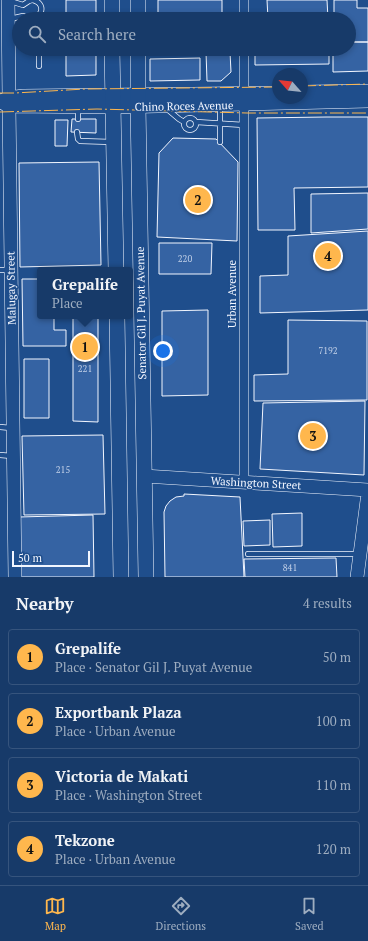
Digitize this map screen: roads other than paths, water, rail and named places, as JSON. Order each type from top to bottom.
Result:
[{"type":"main road","points":[[112,0],[112,12]]},
{"type":"main road","points":[[138,0],[138,12]]},
{"type":"main road","points":[[112,56],[116,267]]},
{"type":"main road","name":"Senator Gil J. Puyat Avenue","points":[[138,56],[146,577]]},
{"type":"main road","points":[[117,319],[122,577]]},
{"type":"street","name":"Malugay Street","points":[[8,0],[4,102],[7,211],[5,270],[6,428],[15,577]]},
{"type":"street","points":[[244,0],[244,12]]},
{"type":"street","name":"Urban Avenue","points":[[244,56],[244,483]]},
{"type":"street","points":[[308,92],[368,91]]},
{"type":"street","name":"Chino Roces Avenue","points":[[138,101],[164,106],[220,105],[272,94]]},
{"type":"street","name":"Chino Roces Avenue","points":[[4,102],[23,96],[114,101],[244,99],[368,102]]},
{"type":"street","name":"Chino Roces Avenue","points":[[4,102],[78,106],[114,101]]},
{"type":"street","name":"Washington Street","points":[[144,476],[368,490]]},
{"type":"street","points":[[357,577],[368,493]]},
{"type":"lane","points":[[8,0],[23,5]]},
{"type":"lane","points":[[23,5],[29,1],[35,0],[40,4],[42,8],[41,12]]},
{"type":"lane","points":[[23,5],[23,12]]},
{"type":"lane","points":[[8,20],[12,19]]},
{"type":"lane","points":[[39,56],[39,66]]},
{"type":"lane","points":[[220,105],[220,142]]},
{"type":"lane","points":[[78,106],[78,119]]},
{"type":"lane","points":[[164,106],[184,122]]},
{"type":"lane","points":[[196,122],[196,126],[191,130],[185,128],[184,126],[186,118],[190,117],[194,118],[196,122],[244,125]]},
{"type":"lane","points":[[77,132],[78,139],[80,141],[114,142]]},
{"type":"lane","points":[[248,554],[360,554]]},
{"type":"place","name":"Exportbank Plaza","points":[[198,200]]},
{"type":"place","name":"Tekzone","points":[[328,256]]},
{"type":"place","name":"Grepalife","points":[[85,347]]},
{"type":"place","name":"Victoria de Makati","points":[[313,436]]}]
